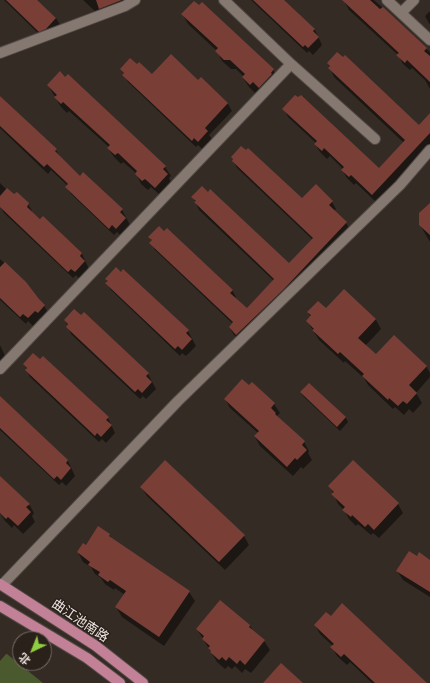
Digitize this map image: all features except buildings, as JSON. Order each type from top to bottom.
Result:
[{"type":"main road","name":"曲江池南路","points":[[0,586],[96,646],[143,683]]},
{"type":"main road","name":"曲江池南路","points":[[0,606],[87,658],[120,683]]},
{"type":"street","points":[[0,54],[125,6],[136,0]]},
{"type":"street","points":[[224,0],[291,64],[375,139]]},
{"type":"street","points":[[387,0],[430,40]]},
{"type":"street","points":[[401,14],[414,0]]},
{"type":"street","points":[[0,369],[291,64]]},
{"type":"street","points":[[0,586],[178,401],[400,185],[430,150]]},
{"type":"green space","points":[[7,654],[12,658],[12,671],[28,671],[43,683],[0,683],[0,661]]}]
